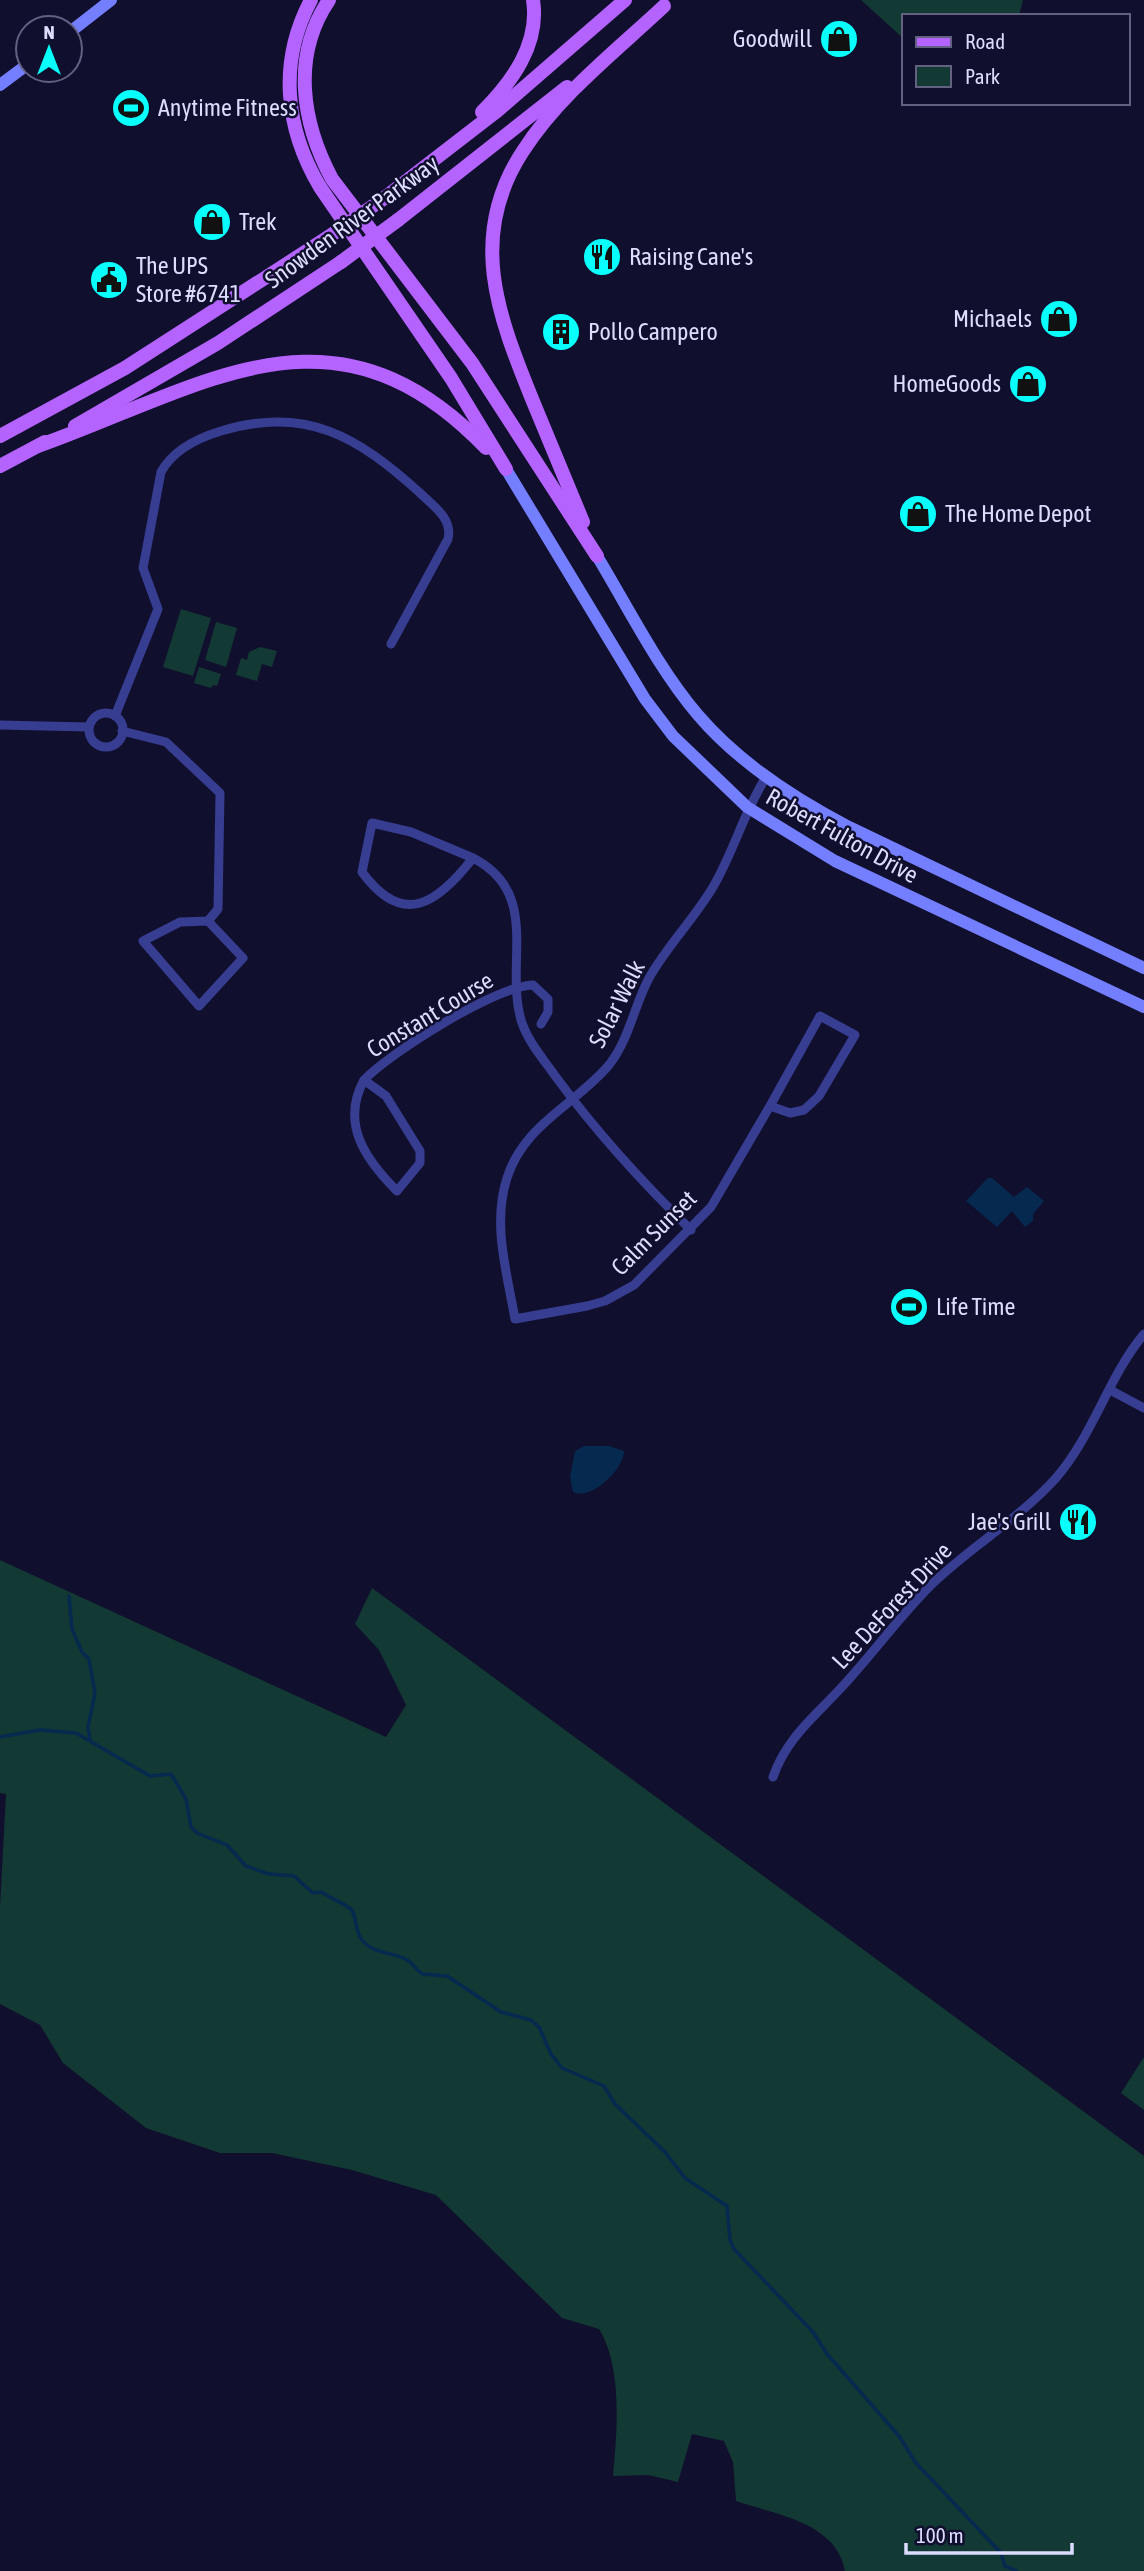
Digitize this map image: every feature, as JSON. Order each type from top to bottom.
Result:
[{"type":"main road","points":[[311,0],[295,41],[289,83],[292,118],[304,156],[320,187],[451,378],[506,469]]},
{"type":"main road","points":[[329,0],[316,26],[304,83],[306,114],[320,156],[332,179],[390,258],[472,363],[597,556]]},
{"type":"main road","points":[[433,161],[495,100],[512,77],[531,40],[533,0]]},
{"type":"main road","name":"Snowden River Parkway","points":[[0,436],[137,361],[327,238],[433,161],[507,102],[625,0]]},
{"type":"main road","points":[[597,556],[500,318],[493,277],[493,235],[502,194],[523,150],[560,105],[667,3]]},
{"type":"main road","name":"Snowden River Parkway","points":[[0,466],[206,350],[341,262],[510,134],[667,3]]},
{"type":"main road","points":[[38,446],[239,369],[303,361],[350,366],[415,389],[449,412],[506,469]]},
{"type":"street","points":[[84,21],[111,0]]},
{"type":"street","points":[[122,732],[115,716],[156,620],[156,600],[145,576],[143,560],[161,472],[167,462],[185,448],[225,430],[280,421],[317,426],[338,433],[392,468],[441,512],[449,524],[448,539],[391,644]]},
{"type":"street","name":"Robert Fulton Drive","points":[[506,469],[645,699],[673,736],[747,807],[835,861],[1144,1007]]},
{"type":"street","name":"Robert Fulton Drive","points":[[597,556],[674,682],[699,715],[736,753],[766,777],[813,809],[1144,968]]},
{"type":"street","points":[[89,727],[99,714],[115,716]]},
{"type":"street","points":[[0,725],[89,727]]},
{"type":"street","points":[[89,727],[92,740],[104,746],[117,742],[122,732]]},
{"type":"street","points":[[122,732],[166,742],[220,793],[220,901],[208,921]]},
{"type":"street","name":"Solar Walk","points":[[514,1319],[500,1234],[500,1210],[506,1180],[529,1137],[604,1069],[617,1052],[649,980],[722,871],[747,807],[766,777]]},
{"type":"street","points":[[473,858],[457,879],[417,905],[408,907],[384,897],[362,872],[372,822],[411,832],[473,858],[493,870],[514,906],[518,986],[524,1028],[572,1099],[635,1175],[691,1230]]},
{"type":"street","points":[[208,921],[243,958],[199,1006],[143,941],[180,922],[208,921]]},
{"type":"street","points":[[518,986],[533,985],[548,999],[548,1012],[541,1024]]},
{"type":"street","name":"Constant Course","points":[[363,1080],[386,1096],[420,1150],[420,1163],[397,1191],[383,1177],[357,1139],[353,1109],[363,1080],[382,1064],[486,998],[518,986]]},
{"type":"street","name":"Calm Sunset","points":[[514,1319],[606,1301],[634,1285],[711,1207],[820,1016],[855,1035],[811,1104],[790,1113],[770,1106]]},
{"type":"street","name":"Lee DeForest Drive","points":[[773,1777],[780,1755],[792,1738],[841,1688],[930,1586],[1057,1477],[1086,1437],[1112,1391],[1125,1360],[1144,1334]]},
{"type":"street","points":[[1112,1391],[1144,1408]]},
{"type":"green space","points":[[861,0],[1023,0],[1020,14],[902,14],[902,37]]},
{"type":"green space","points":[[181,609],[211,618],[193,676],[163,667]]},
{"type":"green space","points":[[216,622],[237,628],[226,667],[205,660]]},
{"type":"green space","points":[[260,647],[277,651],[272,667],[262,664],[257,681],[236,675],[241,658],[247,660],[249,652]]},
{"type":"green space","points":[[199,667],[221,674],[217,686],[213,685],[211,688],[194,683]]},
{"type":"green space","points":[[0,1560],[386,1737],[406,1705],[379,1650],[355,1624],[372,1588],[1144,2156],[1144,2571],[845,2571],[839,2554],[830,2541],[817,2531],[786,2516],[736,2501],[733,2462],[724,2441],[692,2434],[678,2482],[648,2475],[613,2476],[617,2420],[615,2381],[607,2345],[599,2329],[562,2318],[436,2195],[352,2170],[272,2153],[220,2153],[146,2128],[63,2063],[40,2025],[0,2004],[0,1907],[6,1794],[0,1793]]},
{"type":"green space","points":[[1144,2057],[1144,2110],[1121,2093]]},
{"type":"water","points":[[988,1178],[992,1178],[1014,1197],[1027,1187],[1044,1201],[1033,1214],[1033,1221],[1025,1227],[1012,1211],[997,1227],[966,1201]]},
{"type":"water","points":[[584,1446],[609,1446],[624,1451],[623,1458],[613,1474],[589,1492],[573,1492],[570,1477],[575,1451]]},
{"type":"waterway","points":[[69,1596],[72,1629],[82,1652],[89,1659],[95,1693],[88,1727],[90,1739]]},
{"type":"waterway","points":[[0,1737],[40,1730],[76,1733],[150,1776],[171,1774],[186,1799],[191,1827],[197,1833],[227,1845],[246,1866],[269,1874],[294,1876],[313,1893],[322,1892],[349,1907],[355,1916],[362,1940],[372,1948],[407,1960],[423,1974],[447,1976],[501,2012],[531,2020],[539,2027],[551,2054],[562,2068],[604,2086],[615,2104],[665,2152],[685,2178],[727,2206],[730,2240],[734,2249],[813,2332],[827,2354],[899,2436],[916,2463],[1001,2553],[1005,2566],[1017,2571]]},
{"type":"place","name":"Goodwill","points":[[839,39]]},
{"type":"place","name":"Anytime Fitness","points":[[131,108]]},
{"type":"place","name":"Trek","points":[[212,222]]},
{"type":"place","name":"Raising Cane's","points":[[602,257]]},
{"type":"place","name":"The UPS Store #6741","points":[[109,280]]},
{"type":"place","name":"Michaels","points":[[1059,319]]},
{"type":"place","name":"Pollo Campero","points":[[561,332]]},
{"type":"place","name":"HomeGoods","points":[[1028,384]]},
{"type":"place","name":"The Home Depot","points":[[918,514]]},
{"type":"place","name":"Life Time","points":[[909,1307]]},
{"type":"place","name":"Jae's Grill","points":[[1078,1522]]}]
